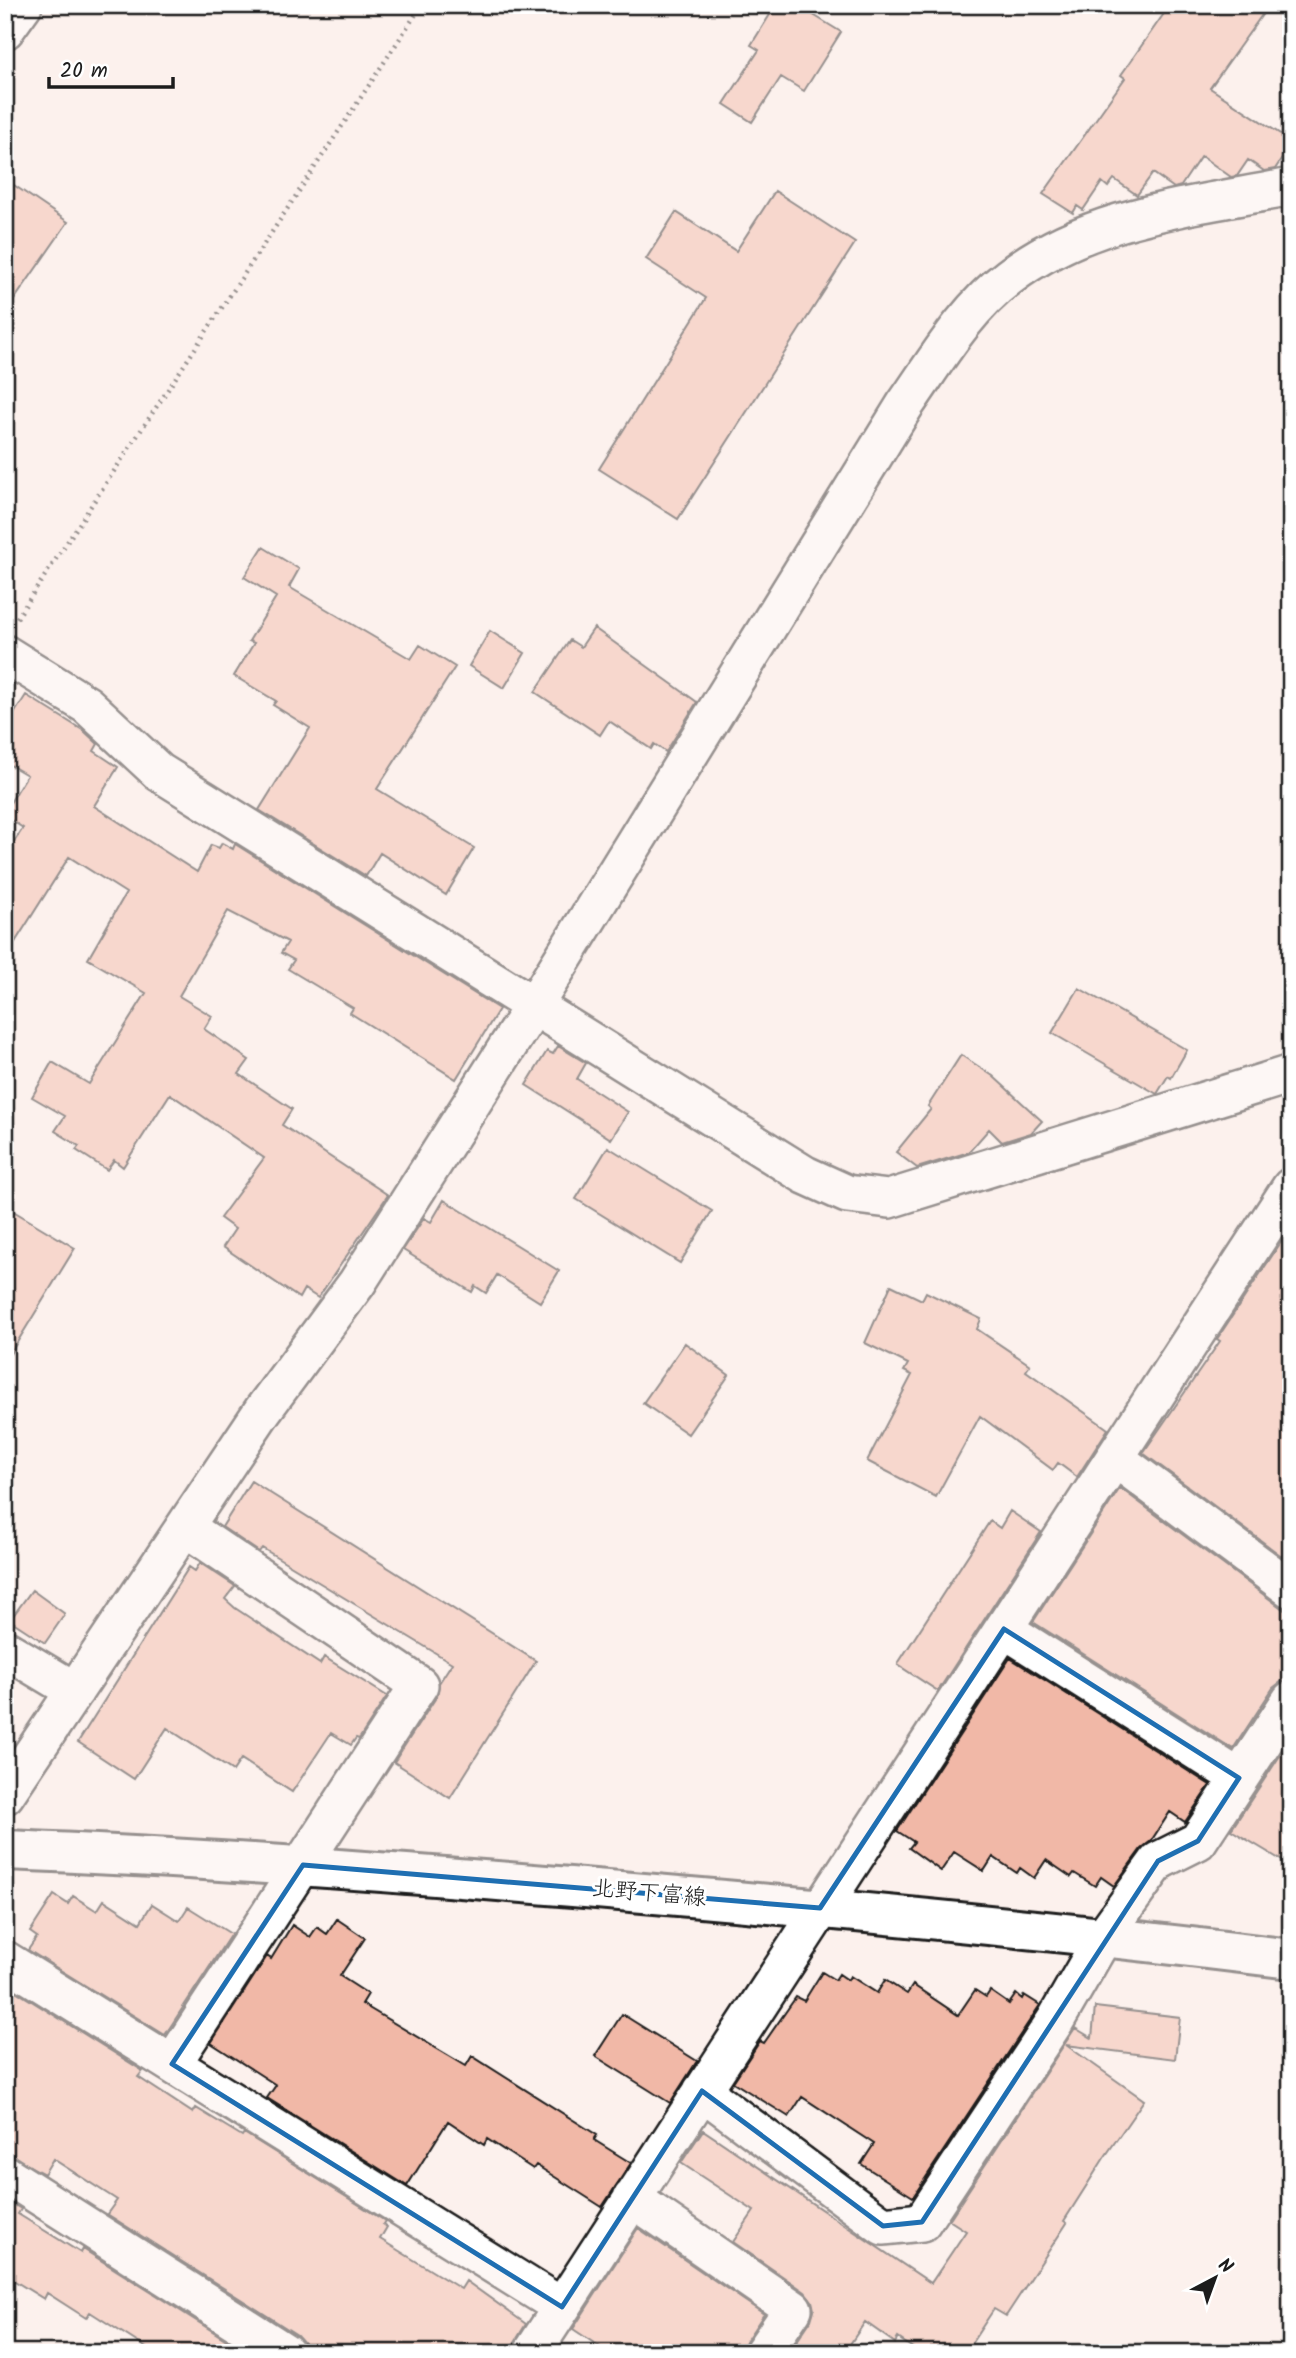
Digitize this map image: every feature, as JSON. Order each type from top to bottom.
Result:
[{"type":"street","points":[[5,30],[23,5]]},
{"type":"street","points":[[5,1795],[263,1410],[357,1283],[533,1007],[905,405],[960,327],[1008,277],[1064,244],[1125,220],[1291,187]]},
{"type":"street","points":[[9,639],[87,705],[159,772],[806,1175],[847,1194],[889,1199],[1291,1074]]},
{"type":"street","points":[[532,2353],[1290,1191]]},
{"type":"street","points":[[1115,1458],[1291,1589]]},
{"type":"street","points":[[172,2064],[419,1685],[185,1527]]},
{"type":"street","points":[[1003,1629],[1239,1778]]},
{"type":"street","points":[[5,1649],[75,1691]]},
{"type":"street","points":[[702,2091],[884,2226],[922,2222],[1055,2021],[1104,1936],[1158,1861],[1198,1841],[1291,1700]]},
{"type":"street","name":"北野下富線","points":[[5,1850],[303,1865],[820,1908],[1104,1936],[1291,1959]]},
{"type":"street","points":[[5,1960],[562,2307]]},
{"type":"street","points":[[5,2174],[286,2353]]},
{"type":"street","points":[[632,2197],[793,2309],[763,2353]]},
{"type":"path","points":[[9,639],[422,5]]},
{"type":"highlighted area","points":[[1004,1629],[1239,1778],[1198,1841],[1158,1861],[922,2222],[883,2226],[702,2091],[562,2307],[172,2064],[303,1865],[820,1908]]},
{"type":"building","points":[[776,5],[797,5],[841,32],[804,91],[781,77],[752,122],[724,104],[759,50],[751,45]]},
{"type":"building","points":[[1170,5],[1269,5],[1210,88],[1291,141],[1291,145],[1275,169],[1264,171],[1248,160],[1237,176],[1231,177],[1201,156],[1181,186],[1174,188],[1153,173],[1137,195],[1114,179],[1108,187],[1102,182],[1083,210],[1077,206],[1073,213],[1043,194],[1125,78],[1121,75]]},
{"type":"building","points":[[5,179],[68,222],[5,313]]},
{"type":"building","points":[[775,191],[855,243],[678,519],[599,469],[706,298],[646,259],[676,212],[736,251]]},
{"type":"building","points":[[263,547],[299,569],[289,587],[411,659],[420,645],[455,667],[377,789],[474,848],[446,895],[380,853],[366,876],[259,810],[310,728],[273,705],[276,701],[234,676],[254,643],[249,641],[276,597],[244,577]]},
{"type":"building","points":[[594,628],[697,702],[666,752],[654,744],[651,749],[609,721],[600,735],[535,692],[570,640],[581,647]]},
{"type":"building","points":[[490,631],[525,653],[504,688],[469,666]]},
{"type":"building","points":[[26,695],[84,731],[98,744],[94,751],[118,767],[94,806],[197,872],[211,845],[219,848],[222,843],[233,849],[235,844],[499,1009],[456,1079],[350,1013],[353,1008],[288,969],[294,960],[281,953],[288,942],[228,911],[179,996],[212,1016],[204,1029],[249,1060],[239,1074],[292,1109],[282,1125],[388,1195],[318,1298],[304,1289],[299,1298],[223,1247],[235,1229],[220,1218],[264,1158],[170,1094],[123,1167],[114,1160],[107,1170],[76,1150],[79,1146],[55,1131],[65,1116],[32,1097],[52,1062],[89,1084],[146,993],[88,959],[126,893],[69,857],[5,958],[5,856],[23,828],[5,816],[5,811],[27,775],[5,762],[5,728]]},
{"type":"building","points":[[1079,988],[1187,1050],[1171,1078],[1168,1076],[1157,1094],[1052,1033]]},
{"type":"building","points":[[558,1046],[586,1063],[577,1079],[628,1112],[611,1139],[526,1085],[547,1051],[553,1054]]},
{"type":"building","points":[[961,1055],[993,1076],[1042,1121],[1031,1133],[1002,1142],[989,1129],[969,1152],[917,1168],[896,1152],[931,1109],[928,1106]]},
{"type":"building","points":[[608,1147],[712,1211],[680,1263],[576,1199]]},
{"type":"building","points":[[444,1200],[559,1271],[540,1302],[497,1275],[486,1293],[475,1286],[472,1292],[403,1250],[424,1218],[431,1222]]},
{"type":"building","points":[[5,1206],[75,1248],[5,1362]]},
{"type":"building","points":[[1291,1227],[1291,1554],[1287,1560],[1143,1453],[1220,1341],[1217,1339]]},
{"type":"building","points":[[891,1285],[922,1300],[926,1292],[981,1319],[977,1329],[1030,1365],[1026,1371],[1108,1429],[1077,1477],[1058,1463],[1053,1470],[980,1416],[936,1497],[867,1461],[912,1375],[904,1371],[908,1364],[865,1343]]},
{"type":"building","points":[[685,1343],[729,1375],[688,1434],[643,1403]]},
{"type":"building","points":[[251,1481],[536,1661],[450,1798],[394,1762],[437,1696],[439,1683],[452,1663],[262,1548],[259,1552],[222,1527]]},
{"type":"building","points":[[1120,1488],[1291,1615],[1291,1679],[1273,1688],[1233,1749],[1033,1622]]},
{"type":"building","points":[[1010,1511],[1041,1532],[938,1691],[898,1665],[899,1662],[990,1521],[1000,1528]]},
{"type":"building","points":[[200,1563],[235,1586],[225,1599],[235,1608],[320,1664],[324,1657],[387,1696],[359,1739],[356,1738],[351,1745],[331,1733],[292,1792],[241,1759],[233,1771],[167,1728],[134,1779],[78,1742],[189,1567],[195,1571]]},
{"type":"building","points":[[32,1590],[65,1614],[45,1643],[10,1620]]},
{"type":"building","points":[[1010,1658],[1210,1785],[1185,1822],[1170,1812],[1151,1841],[1141,1849],[1114,1886],[1101,1877],[1095,1886],[1074,1873],[1071,1877],[1046,1860],[1034,1878],[1020,1868],[1017,1873],[993,1857],[984,1871],[954,1852],[941,1871],[909,1848],[914,1842],[897,1831]]},
{"type":"building","points":[[1291,1739],[1291,1866],[1231,1830]]},
{"type":"building","points":[[54,1895],[68,1904],[73,1896],[97,1911],[104,1900],[140,1923],[152,1904],[179,1921],[188,1907],[231,1934],[165,2035],[28,1950],[37,1937],[30,1932]]},
{"type":"building","points":[[337,1919],[365,1938],[340,1976],[368,1994],[362,2004],[466,2066],[472,2056],[597,2135],[594,2140],[631,2163],[602,2207],[536,2165],[533,2169],[487,2139],[484,2145],[448,2121],[407,2186],[267,2098],[276,2085],[211,2043],[267,1956],[271,1959],[292,1925],[310,1937],[317,1927],[327,1934]]},
{"type":"building","points":[[822,1972],[835,1980],[839,1974],[848,1980],[850,1976],[877,1993],[885,1980],[907,1994],[913,1985],[958,2015],[975,1990],[986,1997],[990,1991],[1009,2004],[1016,1994],[1022,1999],[1024,1995],[1040,2005],[913,2197],[861,2164],[874,2144],[802,2097],[789,2117],[733,2082],[760,2041],[764,2043],[796,1997],[804,2001]]},
{"type":"building","points":[[6,1985],[143,2071],[138,2077],[193,2113],[196,2108],[242,2136],[244,2133],[385,2221],[383,2224],[387,2227],[380,2239],[461,2289],[466,2281],[526,2324],[508,2353],[307,2353],[304,2343],[297,2335],[107,2214],[117,2200],[53,2159],[44,2174],[5,2153]]},
{"type":"building","points":[[1095,2007],[1180,2017],[1175,2059],[1066,2045],[1144,2100],[1104,2158],[1064,2221],[1067,2223],[1006,2316],[994,2309],[965,2353],[920,2353],[898,2338],[895,2343],[865,2322],[844,2353],[789,2353],[811,2320],[814,2310],[812,2301],[805,2292],[733,2242],[754,2211],[681,2163],[703,2130],[931,2283],[966,2231],[949,2220],[1075,2028],[1092,2038]]},
{"type":"building","points":[[622,2014],[697,2061],[670,2103],[595,2056]]},
{"type":"building","points":[[5,2199],[21,2209],[18,2214],[81,2253],[83,2249],[247,2353],[154,2353],[90,2312],[86,2318],[47,2293],[44,2299],[5,2275]]},
{"type":"building","points":[[638,2228],[764,2314],[746,2341],[742,2353],[609,2353],[573,2329]]}]
